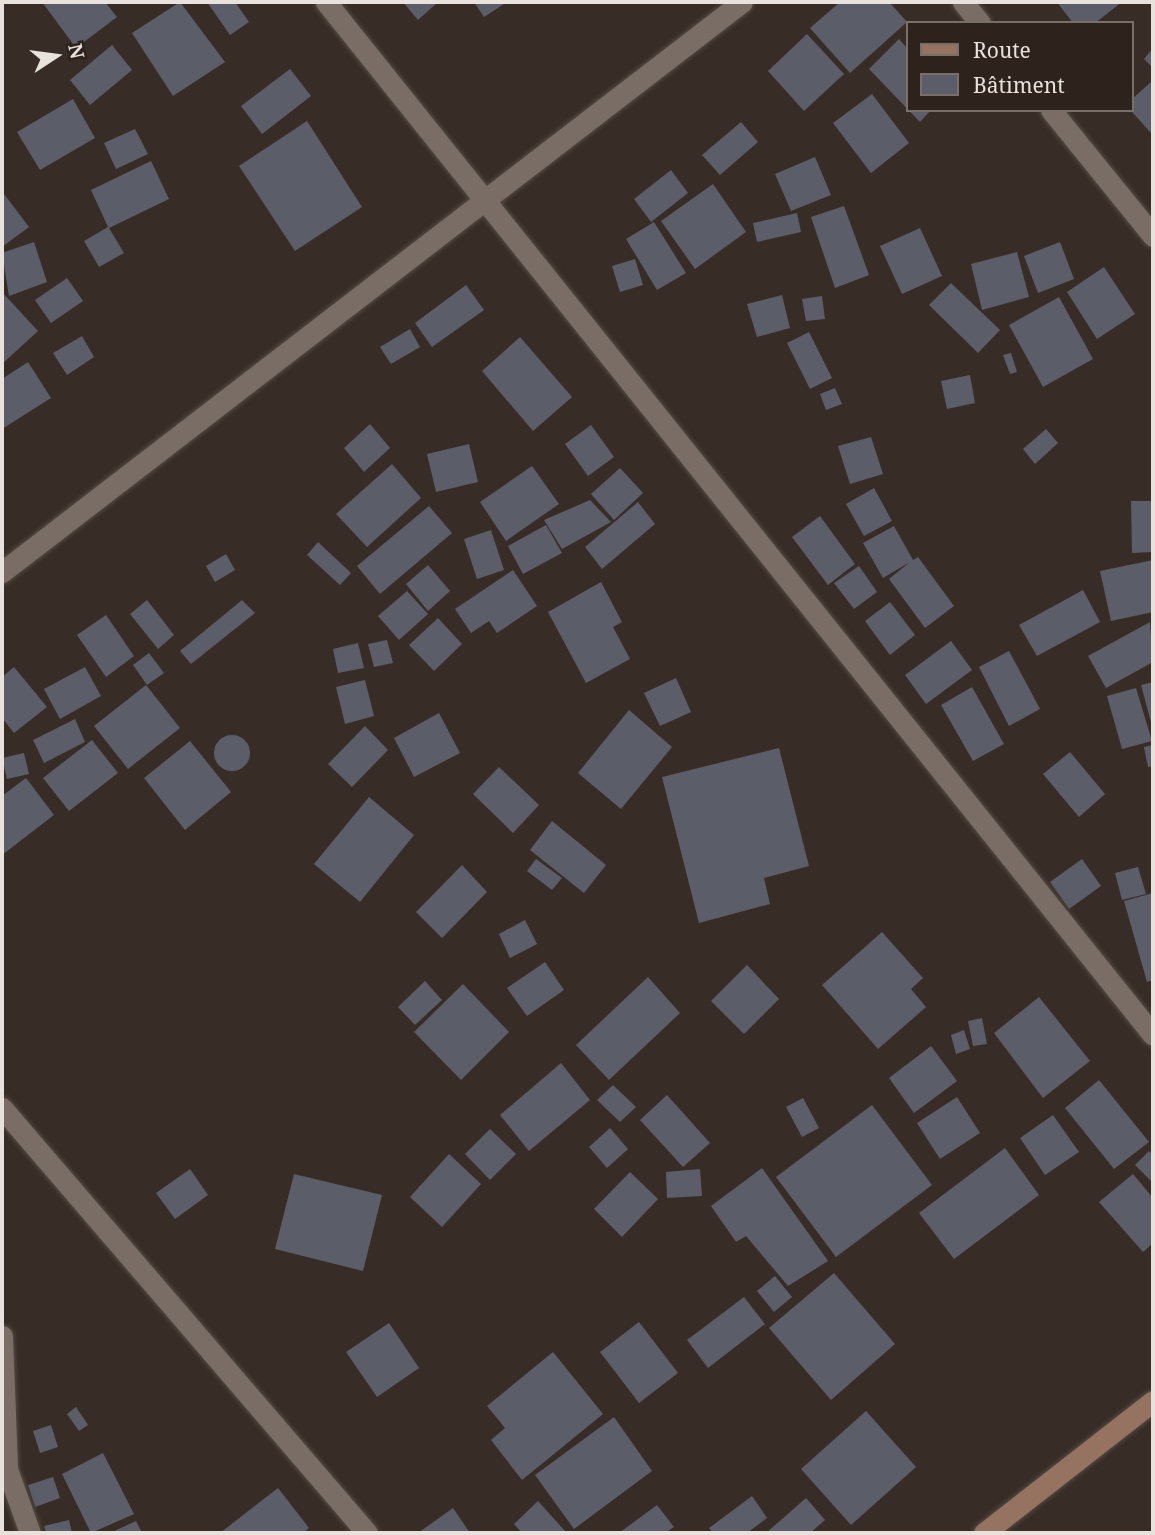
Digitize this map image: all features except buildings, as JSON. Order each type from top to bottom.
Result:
[{"type":"street","points":[[326,2],[1153,1035]]},
{"type":"street","points":[[2,572],[742,2]]},
{"type":"street","points":[[963,2],[978,21]]},
{"type":"street","points":[[1053,112],[1153,236]]},
{"type":"street","points":[[2,1108],[367,1533]]},
{"type":"street","points":[[2,1336],[7,1469],[30,1533]]},
{"type":"street","points":[[985,1533],[1153,1401]]}]
